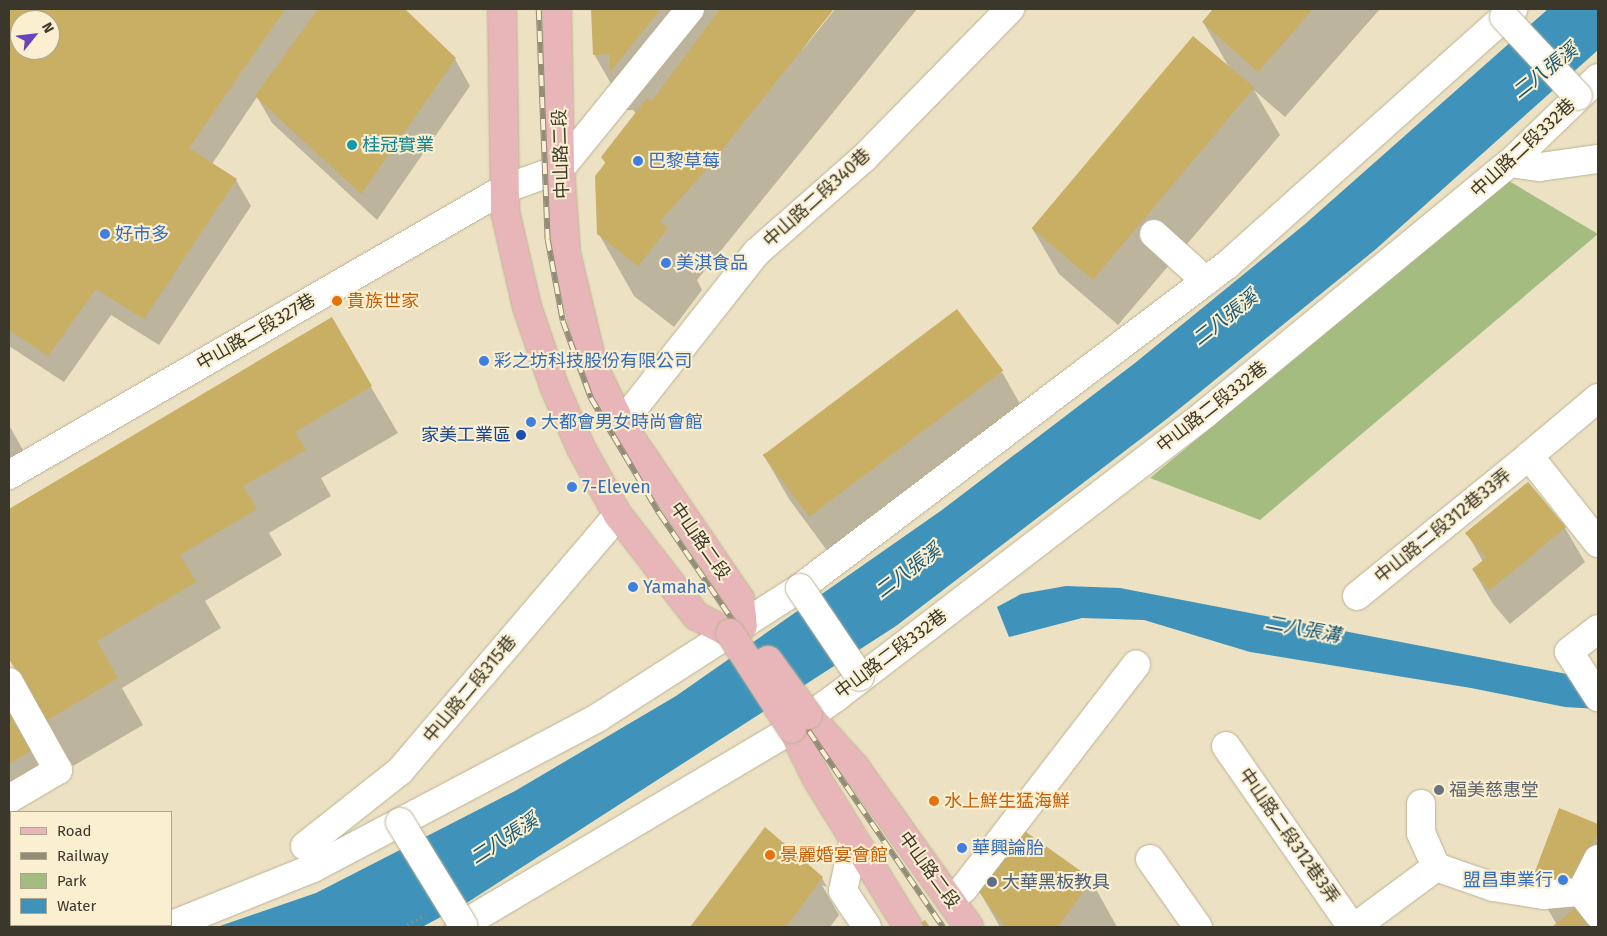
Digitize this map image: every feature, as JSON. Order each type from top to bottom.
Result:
[{"type":"main road","points":[[502,9],[505,211],[527,307],[554,386],[581,448],[618,515],[696,616],[736,629]]},
{"type":"main road","name":"中山路二段","points":[[557,9],[560,169],[566,253],[578,314],[594,366],[621,424],[740,599],[736,629],[800,722],[855,766],[969,927]]},
{"type":"main road","name":"中山路二段","points":[[800,722],[817,779],[908,927]]},
{"type":"street","points":[[560,169],[690,9]]},
{"type":"street","name":"中山路二段340巷","points":[[621,424],[757,252],[864,158],[1010,9]]},
{"type":"street","points":[[172,925],[312,868],[599,716],[800,588],[1206,281],[1508,13],[1578,96]]},
{"type":"street","name":"中山路二段332巷","points":[[461,926],[800,722],[1206,414],[1510,163],[1598,78]]},
{"type":"street","points":[[1510,163],[1540,166],[1598,159]]},
{"type":"street","name":"中山路二段327巷","points":[[9,475],[504,189],[560,169]]},
{"type":"street","points":[[1154,234],[1206,281]]},
{"type":"street","name":"中山路二段312巷33弄","points":[[1357,596],[1598,398]]},
{"type":"street","points":[[1529,456],[1598,543]]},
{"type":"street","name":"中山路二段315巷","points":[[305,846],[400,771],[618,515]]},
{"type":"street","points":[[800,588],[860,677]]},
{"type":"street","points":[[1598,629],[1569,652],[1598,697]]},
{"type":"street","points":[[951,900],[964,888],[1136,665]]},
{"type":"street","points":[[9,682],[58,770],[9,799]]},
{"type":"street","name":"中山路二段312巷3弄","points":[[1226,746],[1367,924]]},
{"type":"street","points":[[1421,804],[1421,834],[1436,866],[1492,887],[1544,895],[1581,892]]},
{"type":"street","points":[[400,822],[461,926]]},
{"type":"street","points":[[854,839],[843,891],[868,927]]},
{"type":"street","points":[[1150,859],[1198,927]]},
{"type":"street","points":[[1581,892],[1598,859]]},
{"type":"street","points":[[1367,924],[1436,866]]},
{"type":"street","points":[[1581,892],[1598,914]]},
{"type":"path","points":[[403,927],[429,913]]},
{"type":"green space","points":[[1509,181],[1598,234],[1260,520],[1150,478]]},
{"type":"water","name":"二八張溪","points":[[1548,9],[1598,9],[1598,50],[1376,249],[1168,418],[896,626],[465,904],[422,927],[217,927],[316,893],[515,791],[676,696],[942,510],[1135,363],[1304,225]]},
{"type":"water","name":"二八張溝","points":[[1066,586],[1120,588],[1598,680],[1598,709],[1565,707],[1471,688],[1250,652],[1144,620],[1082,618],[1009,637],[997,607],[1021,594]]},
{"type":"building","name":"好市多","points":[[9,9],[285,9],[189,148],[237,179],[144,319],[96,289],[48,356],[9,330]]},
{"type":"building","name":"桂冠實業","points":[[318,9],[405,9],[456,58],[361,194],[255,96]]},
{"type":"building","points":[[591,9],[661,9],[610,72],[610,54],[593,55]]},
{"type":"building","points":[[720,9],[834,9],[705,171],[660,221],[668,228],[638,266],[597,234],[595,176],[606,162],[601,157],[647,98],[652,101]]},
{"type":"building","points":[[1213,9],[1313,9],[1258,72],[1202,22]]},
{"type":"building","points":[[1193,36],[1254,87],[1093,280],[1032,228]]},
{"type":"building","points":[[957,309],[1003,370],[809,517],[763,455]]},
{"type":"building","points":[[332,317],[372,386],[295,432],[306,450],[243,486],[257,509],[180,555],[196,582],[97,641],[118,678],[46,721],[9,659],[9,509]]},
{"type":"building","points":[[1528,482],[1566,527],[1489,591],[1472,569],[1486,558],[1465,533]]},
{"type":"building","points":[[9,711],[32,750],[9,764]]},
{"type":"building","points":[[1559,808],[1598,824],[1598,832],[1576,883],[1531,882]]},
{"type":"building","name":"景麗婚宴會館","points":[[765,827],[823,877],[786,927],[690,927]]},
{"type":"building","points":[[1019,827],[1092,879],[1058,927],[1005,927],[977,889]]},
{"type":"building","points":[[1575,908],[1590,927],[1552,927]]},
{"type":"building","points":[[925,920],[930,927],[914,927]]},
{"type":"railway","points":[[539,9],[548,240],[563,321],[591,398],[660,514],[943,927]]},
{"type":"place","name":"桂冠實業","points":[[352,145]]},
{"type":"place","name":"巴黎草莓","points":[[638,161]]},
{"type":"place","name":"好市多","points":[[105,234]]},
{"type":"place","name":"美淇食品","points":[[666,263]]},
{"type":"place","name":"貴族世家","points":[[337,301]]},
{"type":"place","name":"彩之坊科技股份有限公司","points":[[484,361]]},
{"type":"place","name":"大都會男女時尚會館","points":[[531,422]]},
{"type":"place","name":"家美工業區","points":[[521,435]]},
{"type":"place","name":"7-Eleven","points":[[572,487]]},
{"type":"place","name":"Yamaha","points":[[633,587]]},
{"type":"place","name":"福美慈惠堂","points":[[1439,790]]},
{"type":"place","name":"水上鮮生猛海鮮","points":[[934,801]]},
{"type":"place","name":"華興論胎","points":[[962,848]]},
{"type":"place","name":"景麗婚宴會館","points":[[770,855]]},
{"type":"place","name":"盟昌車業行","points":[[1563,880]]},
{"type":"place","name":"大華黑板教具","points":[[992,882]]}]
